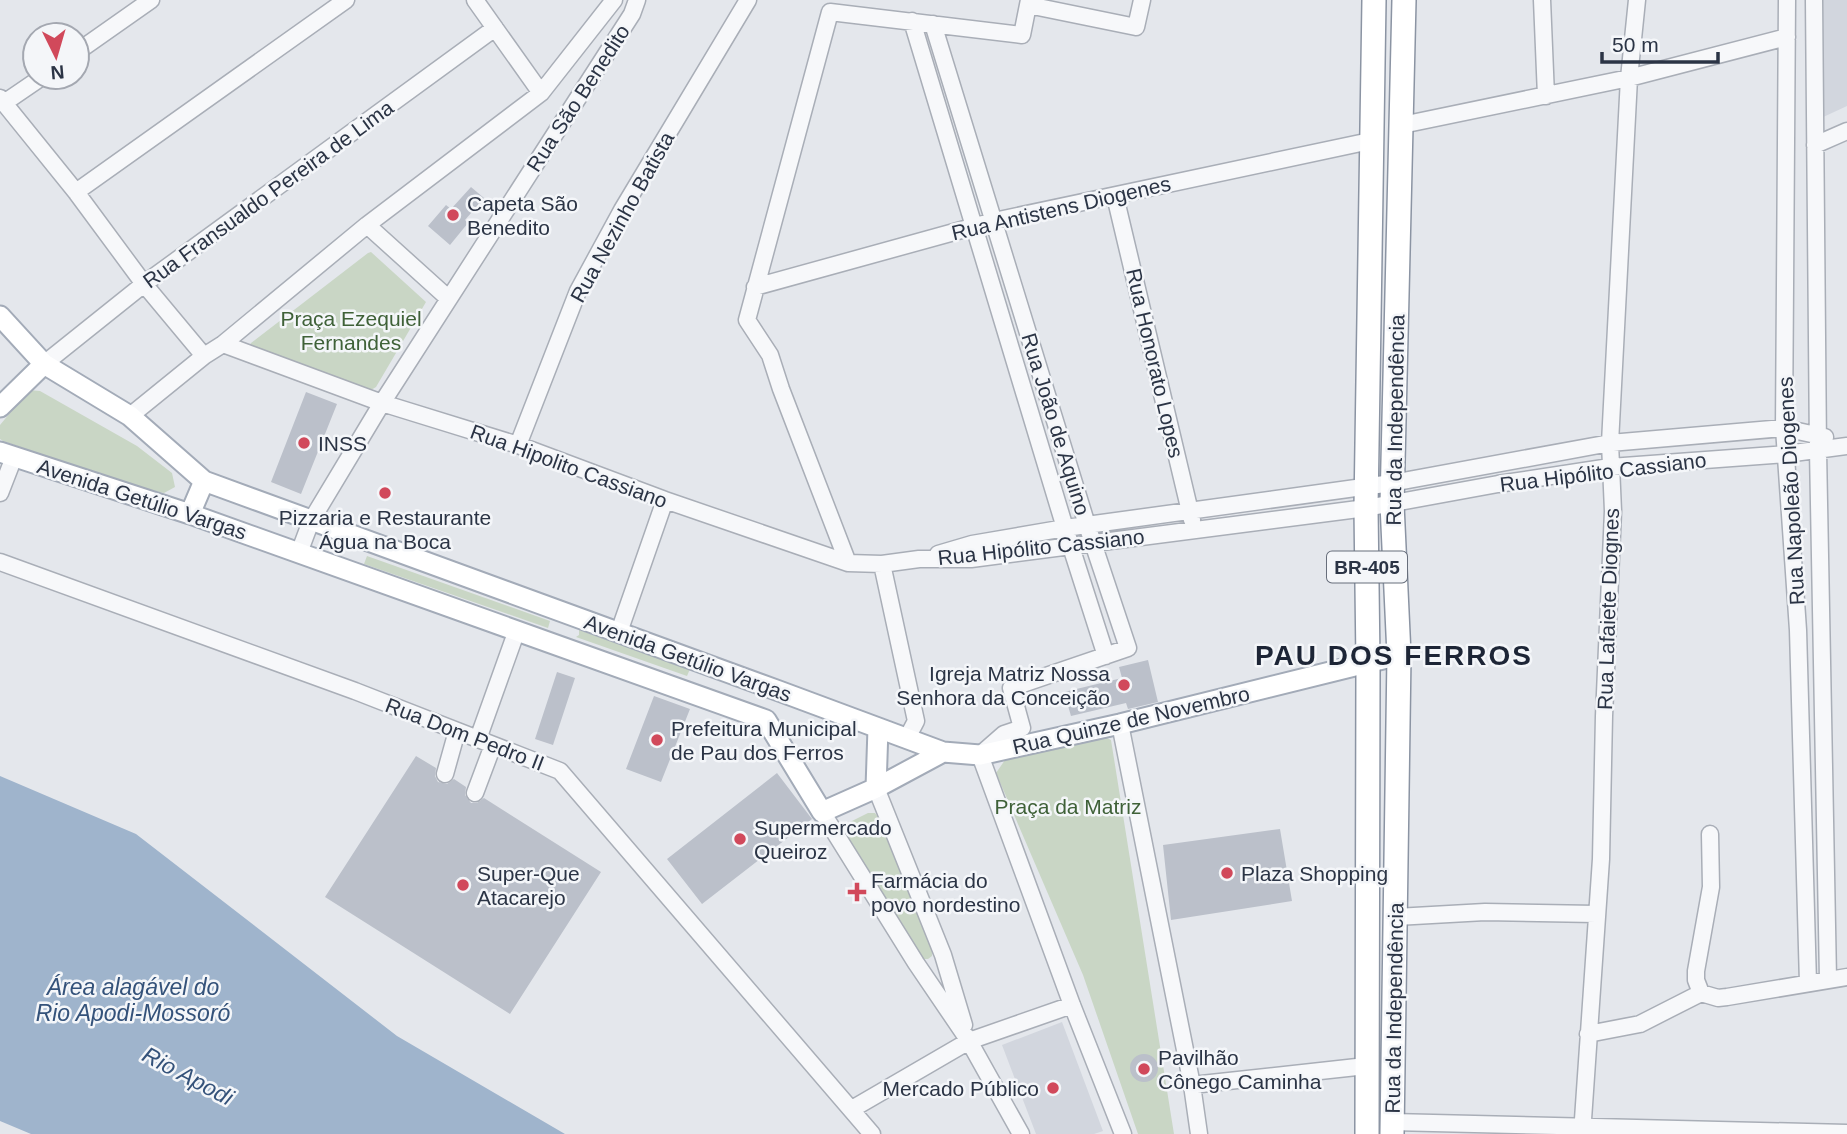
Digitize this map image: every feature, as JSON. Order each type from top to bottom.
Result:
[{"type":"highway","name":"Rua da Independência","points":[[1367,1134],[1366,498],[1374,0]]},
{"type":"highway","name":"Rua da Independência","points":[[1392,1128],[1399,655],[1392,494],[1404,0]]},
{"type":"main road","name":"Avenida Getúlio Vargas","points":[[0,316],[44,364],[130,416],[204,481],[943,752]]},
{"type":"main road","points":[[0,407],[44,364]]},
{"type":"main road","name":"Avenida Getúlio Vargas","points":[[7,455],[190,514],[766,720],[822,812]]},
{"type":"main road","points":[[190,514],[204,481]]},
{"type":"main road","name":"Rua Quinze de Novembro","points":[[943,752],[980,755],[1120,724],[1399,655]]},
{"type":"main road","points":[[876,788],[878,728]]},
{"type":"main road","points":[[822,812],[876,788],[943,752]]},
{"type":"street","points":[[91,42],[151,0]]},
{"type":"street","points":[[76,192],[346,0]]},
{"type":"street","points":[[475,0],[541,93]]},
{"type":"street","name":"Rua São Benedito","points":[[130,416],[204,356],[223,344],[367,225],[541,93],[614,0]]},
{"type":"street","name":"Rua São Benedito","points":[[299,553],[311,520],[382,403],[632,14],[637,0]]},
{"type":"street","name":"Rua Nezinho Batista","points":[[518,445],[578,290],[622,210],[748,0]]},
{"type":"street","points":[[817,0],[830,12],[1022,35],[1029,3],[1136,27],[1142,0]]},
{"type":"street","points":[[1542,0],[1546,96]]},
{"type":"street","name":"Rua Lafaiete Diognes","points":[[1582,1130],[1601,859],[1613,511],[1610,443],[1629,78],[1637,0]]},
{"type":"street","name":"Rua Napoleão Diogenes","points":[[1787,0],[1784,428],[1798,630],[1808,983]]},
{"type":"street","name":"Rua Napoleão Diogenes","points":[[1814,0],[1818,442],[1828,979]]},
{"type":"street","points":[[830,12],[747,320],[770,355],[848,563]]},
{"type":"street","name":"Rua João de Aquino","points":[[912,21],[1065,528],[1107,656],[1128,648],[1087,525],[933,24]]},
{"type":"street","name":"Rua Fransualdo Pereira de Lima","points":[[44,364],[144,284],[495,28]]},
{"type":"street","points":[[1402,125],[1629,78],[1787,37]]},
{"type":"street","points":[[21,90],[2,101],[76,192],[144,284],[204,356]]},
{"type":"street","points":[[1815,145],[1847,131]]},
{"type":"street","name":"Rua Antistens Diogenes","points":[[755,287],[994,222],[1370,141]]},
{"type":"street","name":"Rua Honorato Lopes","points":[[1115,195],[1195,529]]},
{"type":"street","points":[[367,225],[449,299]]},
{"type":"street","name":"Rua Hipolito Cassiano","points":[[223,344],[382,403],[518,445],[665,500],[848,563],[882,564],[919,559]]},
{"type":"street","name":"Rua Hipólito Cassiano","points":[[1392,494],[1610,443],[1784,428],[1818,442],[1847,445]]},
{"type":"street","name":"Rua Hipólito Cassiano","points":[[919,559],[971,559],[1071,546],[1195,529],[1392,494],[1498,484],[1610,467],[1787,454],[1818,442]]},
{"type":"street","points":[[0,493],[7,455]]},
{"type":"street","name":"Rua Hipólito Cassiano","points":[[919,559],[972,544],[1190,510],[1366,498]]},
{"type":"street","points":[[619,632],[665,500]]},
{"type":"street","name":"Rua Dom Pedro II","points":[[0,562],[355,691],[559,771],[872,1134]]},
{"type":"street","points":[[882,564],[916,722],[906,738]]},
{"type":"street","points":[[1798,630],[1821,628]]},
{"type":"street","points":[[475,793],[517,630]]},
{"type":"street","points":[[1107,656],[1012,688],[1022,728],[1004,734],[980,755],[1072,1004],[1124,1134]]},
{"type":"street","points":[[1120,724],[1192,1085],[1199,1134]]},
{"type":"street","points":[[445,774],[457,731]]},
{"type":"street","points":[[876,788],[943,955],[969,1041]]},
{"type":"street","points":[[822,812],[916,963],[969,1041],[1020,1134]]},
{"type":"street","points":[[1701,993],[1696,971],[1711,887],[1710,834]]},
{"type":"street","points":[[1805,895],[1826,894]]},
{"type":"street","points":[[1396,917],[1485,912],[1596,914]]},
{"type":"street","points":[[1588,1034],[1640,1024],[1701,993],[1727,997],[1847,977]]},
{"type":"street","points":[[852,1109],[969,1041],[1072,1004]]},
{"type":"street","points":[[1192,1085],[1366,1066]]},
{"type":"street","points":[[1392,1128],[1847,1133]]},
{"type":"shaded area","points":[[1819,0],[1847,0],[1847,106],[1819,119]]},
{"type":"shaded area","name":"Mercado Público","points":[[1062,1022],[1103,1131],[1094,1134],[1036,1134],[1002,1045]]},
{"type":"green space","name":"Praça Ezequiel Fernandes","points":[[371,252],[426,302],[376,387],[366,389],[249,346],[251,343]]},
{"type":"green space","points":[[29,390],[40,391],[137,446],[172,473],[175,487],[164,493],[135,487],[3,441],[0,439],[0,425]]},
{"type":"green space","points":[[367,556],[550,621],[548,628],[364,564]]},
{"type":"green space","points":[[579,630],[690,669],[687,676],[576,637]]},
{"type":"green space","name":"Praça da Matriz","points":[[1103,736],[1111,740],[1174,1134],[1138,1134],[1083,975],[996,773],[1005,760]]},
{"type":"green space","points":[[868,813],[875,813],[878,817],[932,950],[932,956],[928,959],[919,955],[842,830],[844,825]]},
{"type":"water","name":"Área alagável do Rio Apodi-Mossoró","points":[[0,776],[136,834],[397,1036],[565,1134],[31,1134],[0,1121]]},
{"type":"building","name":"Capeta São Benedito","points":[[471,187],[484,198],[465,220],[468,223],[450,245],[428,226],[446,205],[451,209]]},
{"type":"building","name":"INSS","points":[[306,392],[337,404],[301,494],[271,482]]},
{"type":"building","name":"Igreja Matriz Nossa Senhora da Conceição","points":[[1148,660],[1158,702],[1128,709],[1126,703],[1071,716],[1064,692],[1122,678],[1119,667]]},
{"type":"building","points":[[557,672],[575,678],[553,745],[535,739]]},
{"type":"building","name":"Prefeitura Municipal de Pau dos Ferros","points":[[654,696],[690,709],[661,782],[626,769]]},
{"type":"building","name":"Super-Que Atacarejo","points":[[416,756],[436,768],[435,776],[438,782],[447,784],[454,779],[466,787],[465,795],[471,803],[477,803],[484,798],[601,872],[510,1014],[325,897]]},
{"type":"building","name":"Supermercado Queiroz","points":[[777,773],[812,819],[702,904],[667,859]]},
{"type":"building","name":"Plaza Shopping","points":[[1280,829],[1292,901],[1171,920],[1163,845]]},
{"type":"building","name":"Pavilhão Cônego Caminha","points":[[1144,1054],[1154,1058],[1158,1068],[1154,1078],[1144,1082],[1134,1078],[1130,1068],[1134,1058]]},
{"type":"place","name":"Capeta São Benedito","points":[[453,215]]},
{"type":"place","name":"INSS","points":[[304,443]]},
{"type":"place","name":"Pizzaria e Restaurante Água na Boca","points":[[385,493]]},
{"type":"place","name":"Igreja Matriz Nossa Senhora da Conceição","points":[[1124,685]]},
{"type":"place","name":"Prefeitura Municipal de Pau dos Ferros","points":[[657,740]]},
{"type":"place","name":"Supermercado Queiroz","points":[[740,839]]},
{"type":"place","name":"Plaza Shopping","points":[[1227,873]]},
{"type":"place","name":"Super-Que Atacarejo","points":[[463,885]]},
{"type":"place","name":"Farmácia do povo nordestino","points":[[857,892]]},
{"type":"place","name":"Pavilhão Cônego Caminha","points":[[1144,1069]]},
{"type":"place","name":"Mercado Público","points":[[1053,1088]]},
{"type":"district","name":"PAU DOS FERROS","points":[[1394,655]]},
{"type":"water label","name":"Rio Apodi","points":[[188,1076]]}]
